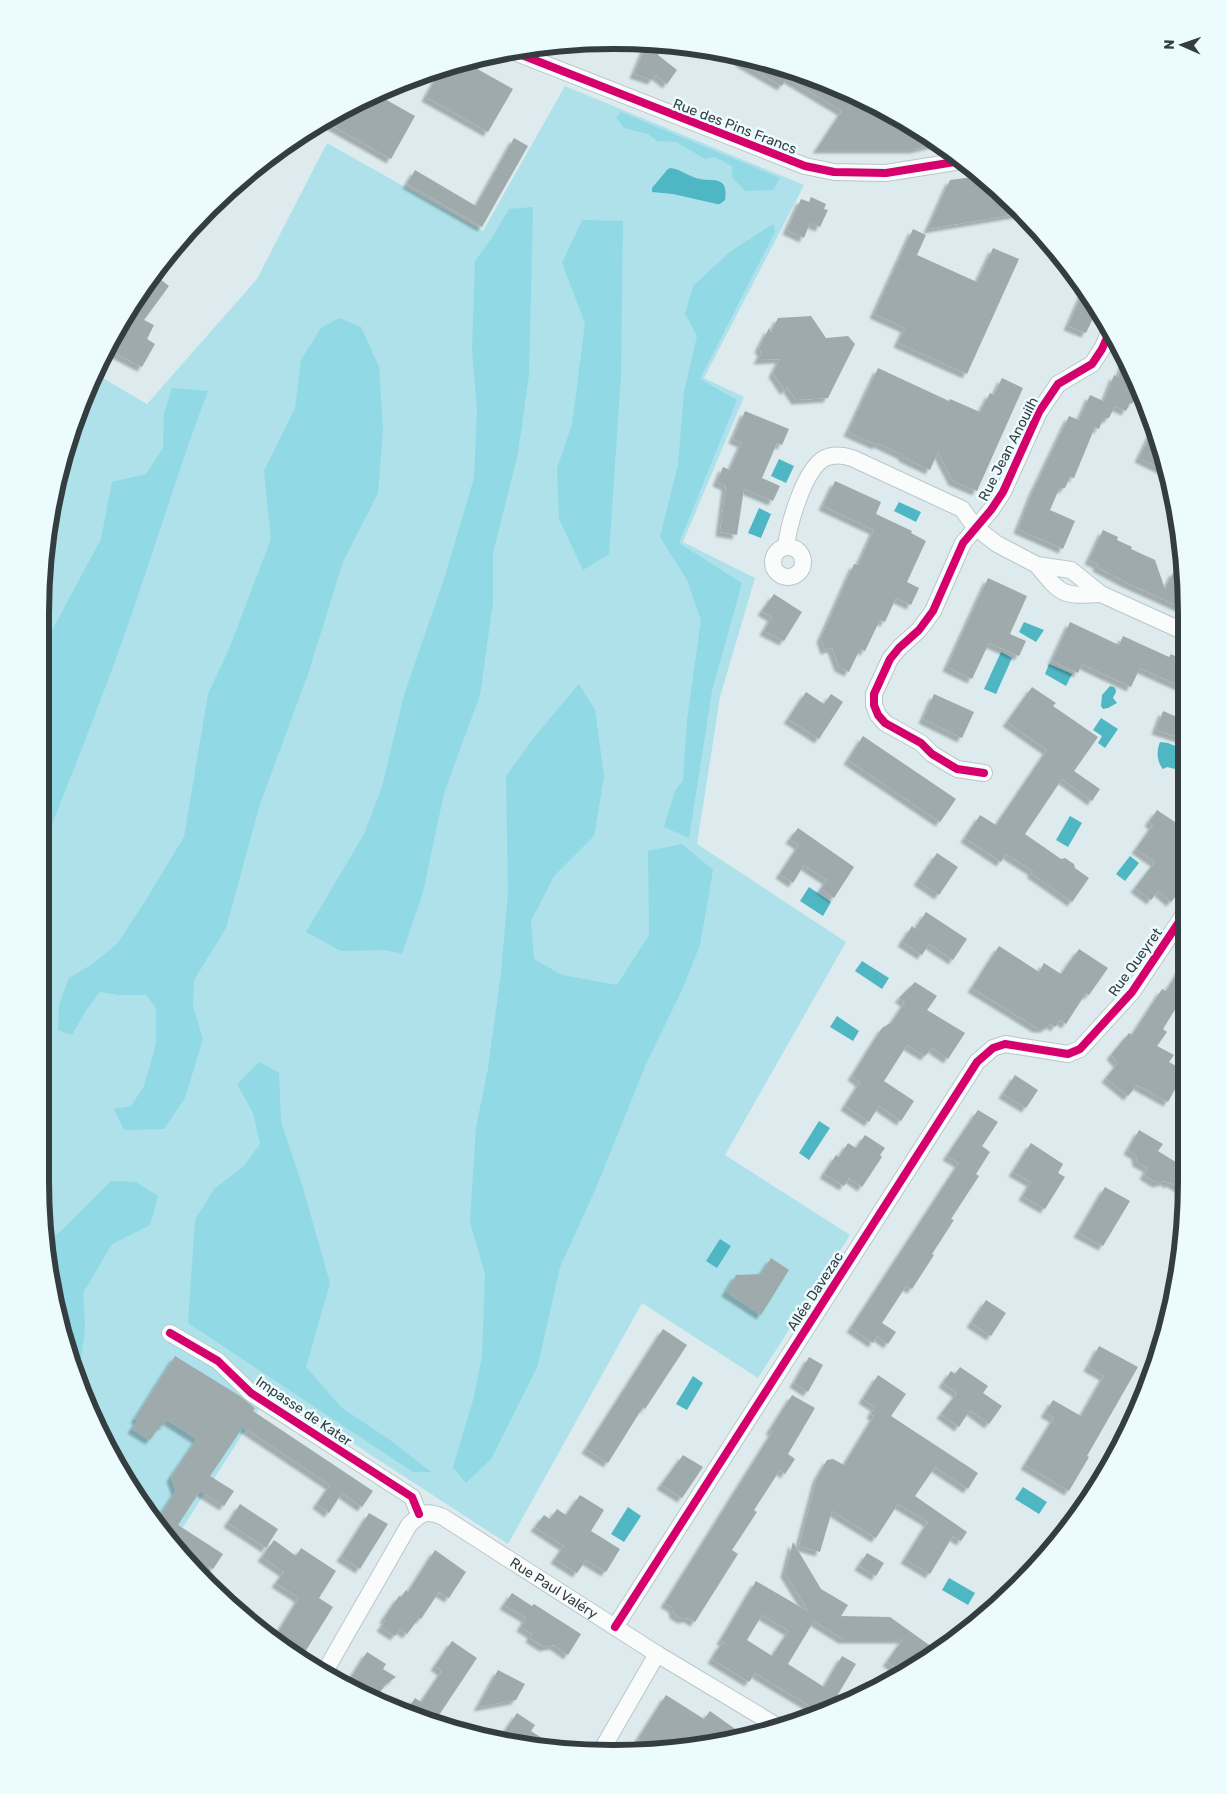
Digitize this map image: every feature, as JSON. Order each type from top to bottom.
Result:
[{"type":"street","name":"Rue des Pins Francs","points":[[525,56],[805,166],[834,172],[886,173],[953,162]]},
{"type":"street","name":"Rue Jean Anouilh","points":[[984,773],[957,769],[932,754],[921,743],[885,723],[878,715],[874,705],[874,694],[890,659],[919,630],[934,611],[964,543],[1003,492],[1038,412],[1058,384],[1092,364],[1107,338]]},
{"type":"street","points":[[786,546],[791,516],[813,466],[826,458],[840,455],[852,458],[962,509],[975,527],[997,544],[1037,565],[1071,570],[1101,594],[1178,629]]},
{"type":"street","points":[[1037,565],[1061,592],[1074,595],[1101,594]]},
{"type":"street","name":"Rue Queyret","points":[[1080,1049],[1132,992],[1178,923]]},
{"type":"street","name":"Allée Davezac","points":[[615,1627],[977,1062],[993,1048],[1005,1044],[1068,1054],[1080,1049]]},
{"type":"street","name":"Impasse de Kater","points":[[170,1333],[218,1361],[251,1392],[412,1497],[414,1520]]},
{"type":"street","name":"Rue Paul Valéry","points":[[414,1520],[431,1512],[443,1517],[657,1654],[771,1722]]},
{"type":"street","points":[[327,1668],[414,1520]]},
{"type":"street","points":[[605,1745],[657,1654]]},
{"type":"shaded area","points":[[565,86],[804,185],[704,378],[744,397],[683,542],[755,578],[720,697],[697,844],[846,942],[725,1155],[850,1235],[758,1378],[642,1303],[508,1544],[271,1390],[176,1538],[124,1463],[92,1397],[68,1327],[60,1291],[50,1217],[49,614],[54,540],[68,467],[79,432],[101,377],[147,404],[257,279],[327,143],[483,231]]},
{"type":"shaded area","points":[[621,112],[780,178],[773,190],[745,191],[732,177],[732,166],[715,157],[705,159],[676,142],[657,141],[648,134],[624,128],[616,117]]},
{"type":"shaded area","points":[[670,168],[703,180],[721,182],[726,194],[725,200],[717,204],[673,194],[652,192],[652,188]]},
{"type":"shaded area","points":[[533,207],[529,375],[518,453],[493,553],[493,602],[480,695],[444,793],[423,892],[402,954],[385,950],[341,951],[306,932],[364,834],[382,787],[404,695],[445,576],[474,478],[477,410],[472,350],[475,261],[509,209]]},
{"type":"shaded area","points":[[582,220],[623,221],[621,375],[609,554],[583,570],[559,519],[557,468],[572,425],[585,323],[562,263]]},
{"type":"shaded area","points":[[773,224],[775,232],[700,379],[737,400],[679,543],[742,583],[712,691],[689,838],[664,827],[675,791],[683,780],[687,720],[701,620],[687,580],[660,537],[678,465],[684,392],[697,336],[685,314],[693,286],[731,251]]},
{"type":"shaded area","points":[[339,318],[361,327],[379,367],[383,430],[378,493],[343,562],[308,674],[260,804],[226,928],[194,980],[193,1006],[203,1039],[185,1098],[164,1129],[124,1130],[114,1109],[131,1106],[144,1086],[156,1044],[156,1008],[146,995],[120,995],[100,992],[85,1012],[72,1035],[58,1030],[59,1005],[69,978],[91,965],[117,944],[184,837],[208,694],[229,649],[271,539],[264,471],[295,408],[301,360],[321,328]]},
{"type":"shaded area","points":[[172,388],[208,391],[115,660],[49,831],[49,636],[101,539],[112,482],[146,474],[163,448],[164,414]]},
{"type":"shaded area","points":[[779,459],[794,466],[786,483],[771,476]]},
{"type":"shaded area","points":[[899,502],[921,512],[916,522],[894,511]]},
{"type":"shaded area","points":[[759,508],[771,514],[761,538],[748,533]]},
{"type":"shaded area","points":[[1024,622],[1044,630],[1036,642],[1019,632]]},
{"type":"shaded area","points":[[1001,652],[1012,658],[996,694],[984,689]]},
{"type":"shaded area","points":[[1049,664],[1072,674],[1066,686],[1045,674]]},
{"type":"shaded area","points":[[579,684],[595,710],[604,776],[594,836],[554,876],[531,921],[534,959],[562,975],[617,985],[649,935],[648,851],[682,844],[713,870],[700,945],[682,990],[646,1064],[596,1188],[560,1267],[538,1365],[491,1459],[466,1483],[453,1467],[474,1397],[482,1356],[485,1274],[470,1222],[476,1128],[488,1068],[501,973],[508,893],[506,776],[536,735]]},
{"type":"shaded area","points":[[1110,686],[1116,690],[1113,698],[1117,703],[1103,709],[1101,706],[1102,695]]},
{"type":"shaded area","points":[[1101,718],[1118,729],[1105,748],[1098,743],[1102,736],[1093,730]]},
{"type":"shaded area","points":[[1160,742],[1178,747],[1178,770],[1167,767],[1163,769],[1159,763],[1158,749]]},
{"type":"shaded area","points":[[1070,816],[1082,823],[1068,847],[1056,840]]},
{"type":"shaded area","points":[[1130,856],[1139,863],[1125,881],[1116,874]]},
{"type":"shaded area","points":[[809,887],[831,902],[823,916],[800,901]]},
{"type":"shaded area","points":[[862,961],[889,978],[882,989],[855,971]]},
{"type":"shaded area","points":[[837,1016],[859,1031],[853,1041],[830,1027]]},
{"type":"shaded area","points":[[259,1062],[279,1073],[281,1122],[303,1188],[330,1283],[306,1367],[342,1408],[390,1440],[431,1472],[413,1472],[188,1323],[195,1220],[214,1189],[244,1166],[260,1144],[253,1113],[237,1084]]},
{"type":"shaded area","points":[[819,1121],[830,1128],[809,1160],[799,1153]]},
{"type":"shaded area","points":[[111,1181],[136,1182],[158,1196],[150,1225],[112,1244],[83,1293],[85,1329],[80,1365],[68,1327],[54,1254],[52,1238]]},
{"type":"shaded area","points":[[720,1239],[731,1246],[717,1268],[706,1261]]},
{"type":"shaded area","points":[[693,1376],[703,1383],[687,1410],[676,1404]]},
{"type":"shaded area","points":[[1023,1487],[1047,1502],[1039,1514],[1015,1499]]},
{"type":"shaded area","points":[[628,1507],[641,1516],[624,1542],[611,1534]]},
{"type":"shaded area","points":[[949,1578],[975,1593],[968,1605],[942,1590]]},
{"type":"building","points":[[644,50],[660,51],[658,55],[677,70],[667,84],[656,75],[652,80],[634,74]]},
{"type":"building","points":[[744,65],[795,79],[830,92],[896,124],[929,146],[914,149],[817,149],[842,111],[787,78],[782,86]]},
{"type":"building","points":[[473,67],[513,89],[488,132],[426,97],[436,78]]},
{"type":"building","points":[[383,98],[415,116],[391,159],[330,125]]},
{"type":"building","points":[[514,138],[528,146],[482,227],[407,184],[415,170],[476,206]]},
{"type":"building","points":[[972,177],[1014,215],[928,229],[950,180]]},
{"type":"building","points":[[811,197],[826,204],[824,209],[828,210],[820,227],[810,223],[804,238],[787,230],[801,199],[809,202]]},
{"type":"building","points":[[913,229],[926,235],[917,255],[977,282],[993,248],[1019,259],[967,374],[898,343],[905,328],[874,314]]},
{"type":"building","points":[[159,278],[169,286],[144,320],[154,325],[147,339],[155,344],[142,367],[113,352],[124,331]]},
{"type":"building","points":[[1081,297],[1094,317],[1086,333],[1068,326]]},
{"type":"building","points":[[811,316],[826,338],[848,336],[855,344],[828,398],[796,400],[787,387],[785,391],[773,373],[780,359],[758,360],[762,352],[759,348],[769,328],[771,332],[778,318]]},
{"type":"building","points":[[878,368],[949,401],[950,399],[980,412],[990,393],[994,395],[1002,378],[1023,388],[977,491],[953,481],[938,452],[930,470],[878,443],[877,445],[848,432]]},
{"type":"building","points":[[1122,368],[1135,397],[1132,404],[1130,403],[1126,411],[1115,406],[1109,418],[1103,419],[1099,429],[1095,427],[1074,478],[1070,477],[1065,488],[1059,489],[1050,510],[1075,521],[1063,549],[1018,529],[1033,491],[1069,416],[1079,420],[1090,395],[1108,403],[1104,401],[1114,375],[1118,377]]},
{"type":"building","points":[[745,411],[789,429],[782,445],[777,443],[762,478],[780,486],[773,501],[744,489],[737,535],[720,532],[726,486],[717,482],[723,467],[730,470],[742,443],[733,439]]},
{"type":"building","points":[[1149,436],[1159,468],[1139,458]]},
{"type":"building","points":[[835,481],[881,502],[876,514],[912,531],[911,533],[926,541],[907,582],[919,588],[911,605],[896,598],[885,622],[880,620],[865,651],[860,649],[849,672],[839,667],[832,648],[825,650],[821,638],[854,564],[858,565],[874,530],[823,506]]},
{"type":"building","points":[[1103,530],[1118,537],[1117,540],[1132,547],[1131,549],[1155,560],[1165,589],[1174,571],[1177,572],[1178,606],[1125,582],[1097,567],[1098,564],[1089,560]]},
{"type":"building","points":[[988,578],[1027,596],[1010,634],[1026,641],[1019,656],[989,643],[972,679],[947,667]]},
{"type":"building","points":[[774,594],[802,612],[784,641],[764,631],[772,617],[762,611]]},
{"type":"building","points":[[1070,622],[1119,645],[1123,636],[1169,657],[1171,654],[1178,658],[1178,685],[1140,668],[1131,687],[1082,664],[1078,673],[1052,661]]},
{"type":"building","points":[[1032,687],[1056,703],[1053,706],[1098,737],[1074,771],[1100,789],[1092,801],[1062,779],[1025,834],[1061,859],[1065,858],[1074,864],[1075,868],[1089,878],[1072,902],[1031,873],[1033,871],[1006,854],[1001,862],[965,838],[980,815],[996,825],[1047,750],[1007,722]]},
{"type":"building","points":[[806,692],[824,704],[831,694],[843,702],[819,739],[788,719]]},
{"type":"building","points":[[934,694],[974,712],[962,738],[923,719]]},
{"type":"building","points":[[1163,711],[1178,717],[1178,737],[1156,730]]},
{"type":"building","points":[[863,736],[956,799],[940,822],[848,760]]},
{"type":"building","points":[[1157,810],[1178,824],[1178,893],[1171,902],[1158,891],[1151,900],[1135,888],[1155,862],[1136,849],[1153,825],[1149,822]]},
{"type":"building","points":[[798,828],[854,867],[834,898],[821,889],[827,880],[804,865],[793,883],[780,874],[799,845],[790,839]]},
{"type":"building","points":[[937,853],[958,867],[939,895],[918,881]]},
{"type":"building","points":[[926,912],[967,939],[953,960],[929,944],[922,955],[902,942],[912,926],[915,929]]},
{"type":"building","points":[[999,946],[1039,972],[1044,963],[1061,974],[1079,949],[1108,968],[1089,995],[1086,993],[1066,1024],[1060,1020],[1055,1027],[1051,1024],[1045,1028],[1037,1028],[972,988]]},
{"type":"building","points":[[1178,973],[1178,1005],[1163,1029],[1167,1032],[1157,1046],[1174,1055],[1169,1062],[1178,1067],[1178,1084],[1168,1102],[1137,1085],[1128,1096],[1106,1078],[1118,1063],[1111,1055],[1129,1033],[1132,1035],[1162,989],[1166,991]]},
{"type":"building","points":[[915,982],[937,996],[927,1010],[965,1033],[948,1059],[932,1048],[925,1056],[907,1045],[884,1081],[914,1101],[901,1121],[879,1106],[869,1122],[845,1106],[860,1082],[852,1076],[882,1028],[892,1022],[905,1002],[899,998]]},
{"type":"building","points":[[1015,1075],[1038,1090],[1026,1108],[1003,1094]]},
{"type":"building","points":[[978,1110],[998,1122],[982,1146],[990,1152],[976,1174],[979,1176],[951,1219],[954,1220],[932,1254],[934,1255],[912,1289],[906,1286],[882,1323],[896,1332],[888,1344],[877,1336],[873,1343],[851,1328],[959,1163],[947,1156]]},
{"type":"building","points":[[1139,1130],[1163,1144],[1158,1151],[1178,1163],[1178,1186],[1165,1181],[1157,1183],[1144,1175],[1148,1168],[1137,1162],[1136,1155],[1128,1150]]},
{"type":"building","points":[[865,1135],[885,1148],[880,1155],[882,1157],[862,1187],[849,1178],[844,1186],[824,1174],[836,1155],[839,1157],[848,1143],[856,1148]]},
{"type":"building","points":[[1031,1143],[1063,1164],[1058,1173],[1065,1177],[1045,1209],[1023,1196],[1031,1182],[1013,1172]]},
{"type":"building","points":[[1105,1187],[1130,1201],[1103,1246],[1078,1233]]},
{"type":"building","points":[[771,1258],[789,1270],[761,1315],[726,1292],[736,1275],[761,1274]]},
{"type":"building","points":[[986,1300],[1006,1313],[991,1336],[971,1323]]},
{"type":"building","points":[[663,1329],[687,1345],[645,1409],[643,1407],[608,1463],[586,1449]]},
{"type":"building","points":[[1099,1346],[1138,1367],[1069,1491],[1025,1465],[1054,1418],[1045,1413],[1053,1400],[1081,1416],[1104,1376],[1088,1367]]},
{"type":"building","points":[[175,1356],[240,1396],[255,1408],[253,1411],[373,1491],[362,1507],[342,1493],[329,1513],[317,1504],[330,1485],[243,1427],[210,1476],[234,1491],[224,1506],[200,1491],[178,1525],[223,1554],[213,1569],[209,1566],[206,1571],[155,1510],[161,1514],[176,1491],[171,1477],[197,1439],[167,1420],[150,1440],[132,1429],[138,1420],[135,1419]]},
{"type":"building","points":[[809,1357],[823,1365],[808,1392],[794,1383]]},
{"type":"building","points":[[960,1367],[988,1386],[983,1393],[1002,1406],[989,1424],[970,1410],[959,1427],[941,1414],[957,1393],[943,1383],[951,1371],[955,1374]]},
{"type":"building","points":[[878,1375],[906,1394],[891,1416],[978,1473],[968,1489],[935,1467],[915,1496],[967,1532],[961,1541],[953,1536],[930,1574],[905,1559],[928,1522],[898,1504],[876,1538],[832,1511],[820,1552],[799,1546],[817,1478],[827,1460],[833,1459],[844,1465],[874,1416],[871,1414],[875,1407],[863,1399]]},
{"type":"building","points":[[792,1395],[815,1408],[788,1454],[795,1459],[785,1474],[780,1470],[754,1510],[757,1512],[732,1550],[738,1554],[695,1622],[688,1618],[682,1619],[674,1614],[673,1608],[665,1603],[773,1431],[770,1430]]},
{"type":"building","points":[[683,1455],[703,1467],[682,1498],[661,1485]]},
{"type":"building","points":[[580,1495],[604,1510],[591,1531],[620,1549],[606,1572],[586,1560],[577,1573],[555,1559],[564,1546],[535,1527],[544,1515],[550,1519],[557,1509],[566,1515]]},
{"type":"building","points":[[240,1504],[278,1529],[266,1548],[228,1523]]},
{"type":"building","points":[[369,1513],[388,1524],[360,1569],[341,1557]]},
{"type":"building","points":[[274,1540],[296,1556],[301,1548],[336,1571],[319,1598],[333,1607],[305,1652],[277,1634],[299,1598],[276,1583],[284,1572],[262,1557]]},
{"type":"building","points":[[793,1542],[821,1589],[848,1605],[841,1616],[890,1617],[932,1647],[912,1660],[910,1658],[906,1663],[898,1669],[887,1662],[903,1639],[843,1639],[814,1621],[788,1664],[824,1687],[842,1656],[856,1664],[837,1696],[840,1698],[813,1708],[755,1673],[749,1682],[712,1659],[721,1644],[725,1643],[721,1640],[756,1581],[809,1612],[785,1573]],"holes":[[[762,1615],[789,1631],[772,1656],[747,1640]]]},
{"type":"building","points":[[435,1550],[466,1572],[449,1598],[439,1592],[421,1619],[419,1618],[407,1634],[400,1629],[395,1636],[381,1627],[386,1620],[384,1618],[399,1596],[401,1597],[406,1590],[408,1592]]},
{"type":"building","points":[[867,1553],[884,1563],[876,1576],[859,1566]]},
{"type":"building","points":[[512,1593],[532,1606],[534,1604],[581,1634],[568,1655],[554,1645],[544,1647],[530,1638],[532,1634],[521,1627],[526,1618],[504,1605]]},
{"type":"building","points":[[452,1641],[477,1658],[438,1717],[409,1707],[415,1698],[421,1702],[442,1671],[435,1666]]},
{"type":"building","points":[[367,1652],[386,1664],[383,1669],[396,1677],[385,1685],[379,1694],[349,1680]]},
{"type":"building","points":[[498,1670],[525,1684],[516,1700],[478,1707]]},
{"type":"building","points":[[666,1695],[704,1719],[710,1711],[738,1731],[650,1744],[637,1744],[640,1740],[638,1739]]},
{"type":"building","points":[[517,1713],[535,1725],[531,1731],[546,1741],[540,1740],[503,1734]]},
{"type":"cycle path","points":[[525,56],[805,166],[834,172],[886,173],[953,162]]},
{"type":"cycle path","points":[[984,773],[957,769],[932,754],[921,743],[885,723],[878,715],[874,705],[874,694],[890,659],[919,630],[933,611],[963,543],[991,510],[1003,492],[1039,412],[1058,384],[1092,364],[1107,338]]},
{"type":"cycle path","points":[[615,1627],[977,1062],[993,1048],[1005,1044],[1068,1054],[1080,1049],[1132,992],[1178,923]]},
{"type":"cycle path","points":[[170,1333],[218,1361],[251,1393],[412,1497],[419,1514]]}]
